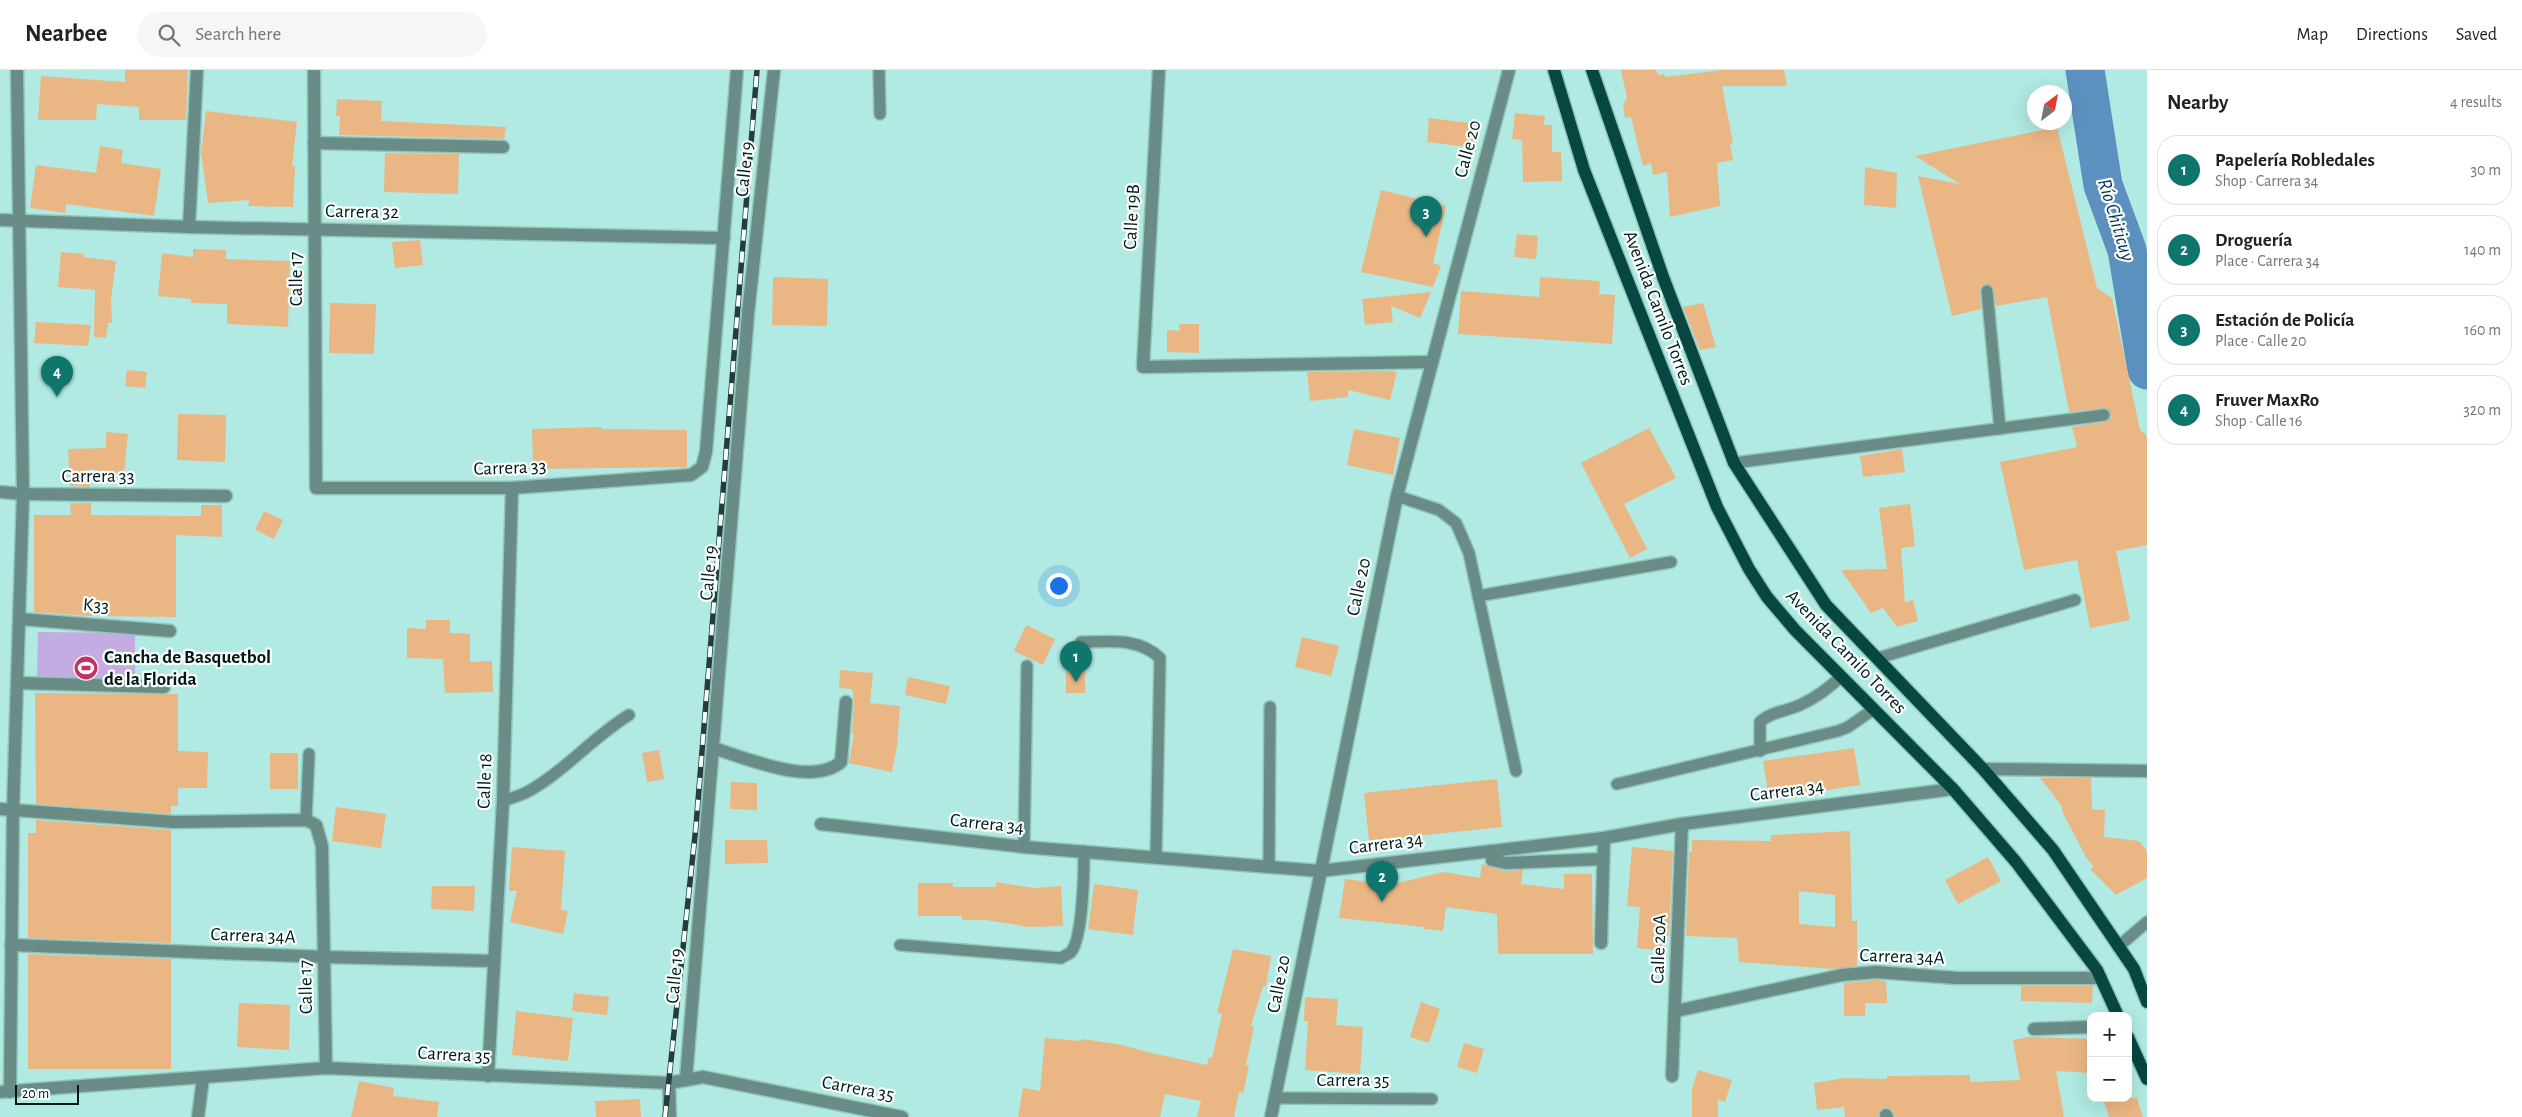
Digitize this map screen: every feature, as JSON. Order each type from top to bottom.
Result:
[{"type":"main road","name":"Avenida Camilo Torres","points":[[1554,70],[1584,170],[1717,507],[1749,568],[1767,597],[1795,630],[1953,789],[2016,862],[2100,978],[2116,1012]]},
{"type":"main road","name":"Avenida Camilo Torres","points":[[1592,70],[1663,277],[1734,463],[1826,605],[1983,769],[2053,850],[2134,969],[2147,1002]]},
{"type":"main road","points":[[2132,1046],[2147,1079]]},
{"type":"street","points":[[5,1092],[11,944],[6,810],[18,683],[23,494],[21,220],[17,70]]},
{"type":"street","points":[[188,227],[197,70]]},
{"type":"street","name":"Calle 17","points":[[314,70],[316,488]]},
{"type":"street","name":"Calle 19","points":[[702,468],[706,452],[738,70]]},
{"type":"street","name":"Calle 19","points":[[686,1079],[748,314],[774,70]]},
{"type":"street","name":"Calle 19B","points":[[1159,70],[1143,367],[1432,362]]},
{"type":"street","name":"Calle 20","points":[[1271,1117],[1397,496],[1509,70]]},
{"type":"street","points":[[314,143],[503,147]]},
{"type":"street","name":"Carrera 32","points":[[0,220],[188,227],[724,238]]},
{"type":"street","name":"Carrera 33","points":[[316,488],[512,488],[691,475],[702,468]]},
{"type":"street","name":"Calle 18","points":[[488,1076],[504,800],[512,488]]},
{"type":"street","name":"Carrera 33","points":[[0,492],[23,494],[226,496]]},
{"type":"street","name":"K33","points":[[20,619],[170,631]]},
{"type":"street","points":[[18,683],[164,687]]},
{"type":"street","points":[[713,748],[777,767],[802,772],[825,772],[841,762],[846,702]]},
{"type":"street","points":[[1983,769],[2147,771]]},
{"type":"street","name":"Carrera 34","points":[[821,824],[1024,847],[1320,871],[1604,838],[1682,824],[1953,789]]},
{"type":"street","points":[[6,810],[174,822],[306,820]]},
{"type":"street","name":"Calle 17","points":[[306,820],[316,825],[322,846],[326,1068]]},
{"type":"street","name":"Calle 20A","points":[[1672,1076],[1682,824]]},
{"type":"street","points":[[1601,943],[1604,838]]},
{"type":"street","points":[[1491,851],[1492,860],[1506,863],[1602,859]]},
{"type":"street","name":"Carrera 34A","points":[[11,944],[324,958],[494,961]]},
{"type":"street","points":[[2134,969],[2147,983]]},
{"type":"street","name":"Carrera 34A","points":[[1676,1012],[1842,975],[1867,973],[1957,978],[2100,978]]},
{"type":"street","points":[[2034,1029],[2087,1027]]},
{"type":"street","name":"Carrera 35","points":[[5,1092],[326,1068],[669,1083],[703,1077],[902,1117]]},
{"type":"street","points":[[198,1117],[203,1078]]},
{"type":"street","points":[[669,1083],[670,1117]]},
{"type":"lane","points":[[879,70],[880,114]]},
{"type":"lane","points":[[1987,290],[2000,429]]},
{"type":"lane","points":[[1734,463],[2104,415]]},
{"type":"lane","points":[[1397,496],[1439,510],[1456,523],[1469,553],[1516,771]]},
{"type":"lane","points":[[1478,596],[1671,562]]},
{"type":"lane","points":[[1878,658],[2075,600]]},
{"type":"lane","points":[[1081,642],[1138,643],[1150,648],[1160,658],[1156,857]]},
{"type":"lane","points":[[1024,847],[1027,666]]},
{"type":"lane","points":[[1760,750],[1760,722],[1765,717],[1797,707],[1818,696],[1842,677]]},
{"type":"lane","points":[[1269,866],[1270,707]]},
{"type":"lane","points":[[1617,784],[1838,731],[1848,727],[1874,709]]},
{"type":"lane","points":[[504,800],[528,792],[571,761],[609,728],[629,715]]},
{"type":"lane","points":[[306,820],[309,754]]},
{"type":"lane","points":[[900,945],[1061,958],[1071,952],[1077,941],[1083,886],[1084,851]]},
{"type":"lane","points":[[2118,947],[2147,922]]},
{"type":"lane","name":"Carrera 35","points":[[1275,1098],[1432,1099]]},
{"type":"shaded area","name":"Cancha de Basquetbol de la Florida","points":[[38,632],[135,633],[135,681],[37,680]]},
{"type":"building","points":[[125,70],[188,70],[186,120],[139,120],[139,107],[97,104],[96,120],[38,120],[41,76],[125,82]]},
{"type":"building","points":[[1621,70],[1656,70],[1658,75],[1664,74],[1665,77],[1723,70],[1784,70],[1787,86],[1722,86],[1733,143],[1730,144],[1733,160],[1717,163],[1720,206],[1670,217],[1667,172],[1653,175],[1651,163],[1643,166],[1631,117],[1625,118],[1623,105],[1627,98]]},
{"type":"building","points":[[337,99],[382,101],[381,121],[506,127],[504,139],[339,135],[340,116],[336,116]]},
{"type":"building","points":[[206,111],[297,122],[292,166],[295,166],[293,207],[248,206],[249,200],[208,203],[201,153]]},
{"type":"building","points":[[1515,113],[1545,116],[1544,125],[1552,125],[1552,152],[1561,152],[1562,181],[1523,182],[1522,140],[1512,139]]},
{"type":"building","points":[[1429,118],[1478,124],[1475,148],[1427,142]]},
{"type":"building","points":[[2042,130],[2058,130],[2097,288],[2112,298],[2140,430],[2146,434],[2147,439],[2147,545],[2116,551],[2130,620],[2090,628],[2077,560],[2024,570],[2000,462],[2077,447],[2072,427],[2105,422],[2111,418],[2111,414],[2104,408],[2069,412],[2047,297],[1996,306],[1993,287],[1986,284],[1980,288],[1981,309],[1952,316],[1918,176],[1960,184],[1915,156]]},
{"type":"building","points":[[100,146],[123,150],[121,163],[161,169],[154,216],[66,204],[65,213],[30,208],[36,165],[96,173]]},
{"type":"building","points":[[385,153],[459,154],[458,194],[384,192]]},
{"type":"building","points":[[1865,167],[1897,173],[1896,208],[1864,205]]},
{"type":"building","points":[[1381,190],[1446,206],[1433,263],[1441,266],[1433,287],[1361,272]]},
{"type":"building","points":[[1517,234],[1538,236],[1536,259],[1514,257]]},
{"type":"building","points":[[420,240],[423,265],[395,268],[392,242]]},
{"type":"building","points":[[193,249],[226,250],[226,259],[290,261],[288,327],[227,324],[227,304],[191,303],[191,299],[158,296],[162,253],[193,257]]},
{"type":"building","points":[[61,252],[84,254],[83,257],[116,261],[111,299],[112,323],[108,323],[106,338],[94,337],[95,290],[58,287]]},
{"type":"building","points":[[773,277],[828,279],[827,326],[772,325]]},
{"type":"building","points":[[1540,277],[1600,281],[1599,294],[1615,295],[1612,344],[1458,334],[1461,291],[1539,297]]},
{"type":"building","points":[[1431,292],[1420,318],[1391,306],[1393,322],[1365,325],[1362,299]]},
{"type":"building","points":[[330,303],[376,304],[374,354],[329,353]]},
{"type":"building","points":[[1703,303],[1716,347],[1700,350],[1683,307]]},
{"type":"building","points":[[36,322],[91,325],[88,346],[34,343]]},
{"type":"building","points":[[1179,324],[1199,324],[1199,353],[1167,352],[1167,330],[1180,331]]},
{"type":"building","points":[[127,370],[147,372],[145,388],[125,386]]},
{"type":"building","points":[[1307,372],[1397,372],[1390,400],[1348,390],[1348,397],[1310,401]]},
{"type":"building","points":[[178,414],[226,415],[225,462],[177,460]]},
{"type":"building","points":[[602,427],[602,429],[687,430],[687,467],[533,469],[532,429]]},
{"type":"building","points":[[1649,428],[1676,478],[1624,504],[1647,549],[1630,558],[1581,463]]},
{"type":"building","points":[[1354,429],[1400,438],[1393,475],[1347,465]]},
{"type":"building","points":[[106,432],[128,434],[124,475],[90,469],[90,487],[70,486],[68,449],[106,448]]},
{"type":"building","points":[[1902,449],[1905,472],[1863,477],[1860,456]]},
{"type":"building","points":[[70,503],[91,503],[91,515],[201,516],[201,505],[222,505],[222,537],[176,535],[176,617],[89,616],[34,612],[34,515],[71,515]]},
{"type":"building","points":[[1910,504],[1915,546],[1901,548],[1905,603],[1913,600],[1918,621],[1897,627],[1883,608],[1871,613],[1841,570],[1887,569],[1879,508]]},
{"type":"building","points":[[264,511],[283,520],[274,539],[255,530]]},
{"type":"building","points":[[426,620],[450,620],[450,633],[470,634],[470,662],[492,661],[493,692],[445,693],[443,659],[407,658],[407,628],[426,629]]},
{"type":"building","points":[[1026,625],[1055,639],[1043,665],[1014,651]]},
{"type":"building","points":[[1302,637],[1339,646],[1331,676],[1295,667]]},
{"type":"building","points":[[840,670],[873,673],[870,703],[900,706],[897,746],[892,772],[849,763],[854,734],[852,734],[854,702],[852,689],[839,688]]},
{"type":"building","points":[[1066,671],[1085,671],[1085,693],[1066,693]]},
{"type":"building","points":[[908,677],[950,686],[946,704],[905,695]]},
{"type":"building","points":[[35,693],[178,694],[178,751],[208,752],[207,788],[178,788],[178,806],[171,806],[171,814],[36,804]]},
{"type":"building","points":[[1854,748],[1860,785],[1769,799],[1763,761]]},
{"type":"building","points":[[659,750],[664,779],[647,782],[642,753]]},
{"type":"building","points":[[270,753],[298,753],[298,789],[270,789]]},
{"type":"building","points":[[2040,778],[2091,778],[2092,809],[2105,810],[2104,837],[2139,841],[2147,851],[2147,878],[2116,895],[2090,869],[2094,867],[2086,857],[2063,813],[2061,805]]},
{"type":"building","points":[[1497,779],[1502,827],[1369,841],[1364,793]]},
{"type":"building","points":[[731,782],[757,783],[757,810],[730,809]]},
{"type":"building","points":[[336,807],[386,814],[381,848],[332,841]]},
{"type":"building","points":[[36,820],[171,830],[171,943],[28,938],[28,833],[36,833]]},
{"type":"building","points":[[1850,831],[1852,921],[1857,921],[1857,966],[1833,969],[1739,962],[1737,938],[1686,936],[1689,852],[1692,852],[1692,840],[1771,841],[1771,835]],"holes":[[[1799,891],[1835,895],[1835,927],[1799,924]]]},
{"type":"building","points":[[725,840],[767,840],[768,863],[725,864]]},
{"type":"building","points":[[512,847],[565,851],[561,910],[568,911],[563,934],[510,922],[517,891],[509,891]]},
{"type":"building","points":[[1632,847],[1673,851],[1669,936],[1666,936],[1665,951],[1637,948],[1640,907],[1627,906]]},
{"type":"building","points":[[1988,857],[2001,881],[1958,904],[1945,880]]},
{"type":"building","points":[[1482,864],[1504,871],[1523,870],[1521,884],[1564,889],[1564,874],[1592,874],[1593,954],[1498,954],[1497,914],[1446,907],[1443,931],[1424,929],[1424,927],[1339,918],[1345,879],[1390,885],[1443,872],[1480,878]]},
{"type":"building","points":[[996,882],[1034,888],[1061,886],[1063,926],[1029,927],[986,920],[962,920],[962,916],[918,916],[918,883],[953,883],[953,887],[996,887]]},
{"type":"building","points":[[1094,884],[1138,890],[1133,935],[1088,929]]},
{"type":"building","points":[[432,886],[475,886],[474,911],[431,909]]},
{"type":"building","points":[[1233,949],[1271,956],[1266,986],[1263,986],[1251,1026],[1254,1027],[1246,1065],[1249,1066],[1243,1093],[1239,1092],[1234,1117],[1197,1117],[1201,1101],[1165,1094],[1160,1117],[1018,1117],[1023,1088],[1040,1091],[1045,1038],[1081,1041],[1082,1039],[1122,1045],[1207,1065],[1209,1057],[1212,1058],[1222,1014],[1217,1013]]},
{"type":"building","points":[[28,954],[171,959],[171,1069],[28,1069]]},
{"type":"building","points":[[1886,981],[1887,1003],[1865,1003],[1865,1016],[1844,1016],[1844,983]]},
{"type":"building","points":[[2021,986],[2093,986],[2092,1003],[2021,1001]]},
{"type":"building","points":[[574,993],[609,997],[607,1015],[572,1011]]},
{"type":"building","points":[[1305,997],[1338,999],[1336,1025],[1363,1027],[1360,1074],[1305,1070],[1308,1021],[1304,1021]]},
{"type":"building","points":[[1421,1002],[1440,1009],[1429,1043],[1410,1037]]},
{"type":"building","points":[[239,1003],[290,1005],[289,1050],[237,1047]]},
{"type":"building","points":[[516,1011],[573,1018],[568,1061],[512,1055]]},
{"type":"building","points":[[2029,1037],[2087,1039],[2087,1073],[2056,1071],[2064,1117],[1895,1117],[1891,1109],[1886,1107],[1880,1110],[1878,1117],[1845,1117],[1844,1107],[1817,1110],[1814,1083],[1845,1078],[1887,1079],[1887,1076],[1970,1075],[1970,1082],[2020,1080],[2013,1040]]},
{"type":"building","points":[[1464,1043],[1484,1049],[1477,1073],[1457,1067]]},
{"type":"building","points":[[1698,1070],[1732,1080],[1725,1102],[1718,1100],[1718,1117],[1692,1117],[1692,1089]]},
{"type":"building","points":[[359,1081],[394,1088],[393,1096],[439,1102],[437,1117],[351,1117]]},
{"type":"building","points":[[2132,1098],[2137,1098],[2143,1117],[2109,1117],[2104,1102],[2132,1102]]},
{"type":"building","points":[[640,1099],[641,1117],[596,1117],[595,1101]]},
{"type":"waterway","name":"Río Chiticuy","points":[[2085,70],[2103,185],[2127,250],[2147,370]]},
{"type":"railway","points":[[665,1117],[696,826],[757,70]]},
{"type":"place","name":"Estación de Policía","points":[[1426,237]]},
{"type":"place","name":"Fruver MaxRo","points":[[57,397]]},
{"type":"place","name":"Cancha de Basquetbol de la Florida","points":[[86,668]]},
{"type":"place","name":"Papelería Robledales","points":[[1076,682]]},
{"type":"place","name":"Droguería","points":[[1382,902]]}]
